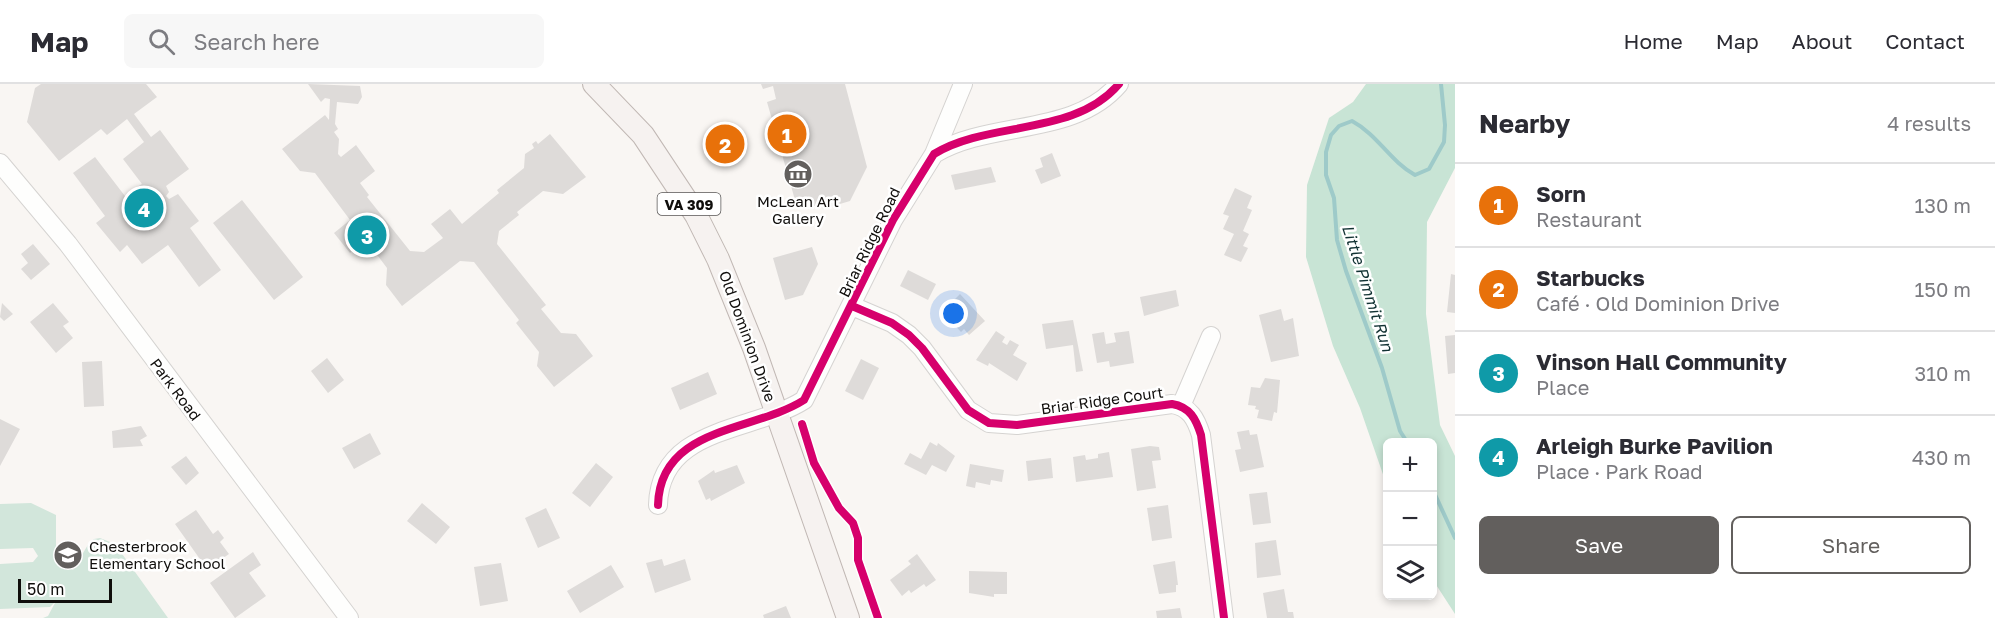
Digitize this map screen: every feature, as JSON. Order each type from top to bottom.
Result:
[{"type":"main road","name":"Old Dominion Drive","points":[[594,84],[643,135],[696,215],[718,258],[741,312],[848,618]]},
{"type":"street","name":"Briar Ridge Road","points":[[658,505],[662,478],[677,456],[713,435],[804,400],[893,220],[934,154],[963,84]]},
{"type":"street","points":[[934,154],[945,147],[978,137],[1087,110],[1106,99],[1119,84]]},
{"type":"street","name":"Park Road","points":[[0,163],[68,244],[349,618]]},
{"type":"street","name":"Briar Ridge Court","points":[[852,306],[892,323],[909,334],[968,410],[989,423],[1017,425],[1172,404],[1181,406],[1197,421],[1201,435],[1224,618]]},
{"type":"street","points":[[1181,406],[1210,336]]},
{"type":"green space","points":[[1366,84],[1455,84],[1455,168],[1427,222],[1426,314],[1440,425],[1455,456],[1455,614],[1437,586],[1437,438],[1383,438],[1383,474],[1360,408],[1333,346],[1306,257],[1307,185],[1329,118],[1353,102]]},
{"type":"green space","points":[[31,503],[56,515],[56,555],[73,570],[89,543],[94,539],[100,538],[115,544],[168,618],[43,618],[48,616],[56,601],[50,607],[0,609],[0,564],[33,562],[38,556],[33,548],[0,549],[0,504]]},
{"type":"building","points":[[41,84],[146,84],[157,97],[134,114],[151,137],[160,130],[189,169],[166,186],[169,192],[166,196],[169,199],[178,194],[199,221],[190,228],[221,270],[199,287],[168,245],[142,264],[127,245],[120,252],[96,223],[105,216],[73,173],[95,157],[128,200],[140,192],[137,187],[142,184],[123,159],[144,142],[127,119],[107,135],[101,129],[59,161],[27,122],[35,88]]},
{"type":"building","points":[[308,84],[360,86],[362,97],[358,104],[337,102],[335,124],[338,129],[334,132],[339,139],[338,154],[341,157],[356,145],[375,171],[360,183],[369,195],[367,197],[410,251],[424,252],[443,238],[431,224],[450,209],[462,224],[524,168],[525,154],[534,148],[532,144],[536,141],[538,144],[550,134],[586,177],[563,194],[543,191],[517,212],[519,215],[499,231],[497,244],[546,305],[541,309],[561,333],[576,334],[593,356],[554,387],[537,366],[539,352],[516,323],[519,320],[474,262],[460,261],[402,306],[386,285],[387,268],[366,240],[350,253],[334,233],[350,220],[315,173],[300,171],[282,149],[325,115],[329,120],[330,99],[325,98],[321,102]]},
{"type":"building","points":[[761,84],[845,84],[867,167],[850,201],[823,209],[822,205],[807,207],[805,198],[795,200],[767,102],[776,99],[773,86],[763,89]]},
{"type":"building","points":[[735,128],[742,151],[714,159],[707,137]]},
{"type":"building","points":[[1052,153],[1061,176],[1041,184],[1035,170],[1043,167],[1040,158]]},
{"type":"building","points":[[991,167],[996,182],[955,190],[951,175]]},
{"type":"building","points":[[1235,188],[1252,196],[1247,208],[1252,210],[1243,231],[1249,234],[1243,246],[1248,248],[1241,262],[1224,255],[1234,234],[1223,229],[1229,216],[1223,214]]},
{"type":"building","points":[[242,200],[303,277],[274,300],[213,223]]},
{"type":"building","points":[[33,244],[50,264],[31,280],[21,269],[28,263],[21,254]]},
{"type":"building","points":[[812,247],[818,264],[803,295],[785,300],[773,258]]},
{"type":"building","points":[[908,270],[936,284],[928,300],[900,286]]},
{"type":"building","points":[[1451,274],[1455,275],[1455,313],[1447,312]]},
{"type":"building","points":[[1176,290],[1179,306],[1144,316],[1140,297]]},
{"type":"building","points":[[960,294],[985,321],[969,335],[964,329],[961,332],[948,318],[951,315],[945,309]]},
{"type":"building","points":[[2,303],[13,314],[4,321],[0,317]]},
{"type":"building","points":[[53,303],[69,322],[63,326],[73,338],[56,353],[30,322]]},
{"type":"building","points":[[1281,309],[1284,321],[1293,318],[1299,356],[1271,362],[1259,315]]},
{"type":"building","points":[[1073,320],[1083,371],[1076,372],[1073,345],[1046,349],[1042,324]]},
{"type":"building","points":[[996,331],[1005,337],[1002,342],[1007,345],[1010,340],[1019,345],[1013,355],[1027,363],[1017,381],[989,363],[988,366],[976,360]]},
{"type":"building","points":[[1129,331],[1134,363],[1110,367],[1109,361],[1097,363],[1092,334],[1104,332],[1106,344],[1116,342],[1114,333]]},
{"type":"building","points":[[1455,335],[1455,373],[1448,374],[1445,336]]},
{"type":"building","points":[[327,358],[344,380],[328,393],[311,371]]},
{"type":"building","points":[[861,359],[879,368],[863,400],[845,391]]},
{"type":"building","points":[[102,361],[104,406],[84,407],[82,362]]},
{"type":"building","points":[[708,372],[717,394],[680,410],[671,388]]},
{"type":"building","points":[[1265,378],[1280,380],[1277,413],[1274,412],[1272,421],[1257,418],[1259,410],[1255,409],[1256,406],[1248,405],[1251,387],[1260,388]]},
{"type":"building","points":[[0,419],[20,429],[0,466]]},
{"type":"building","points":[[141,426],[147,436],[140,440],[143,446],[113,448],[112,431]]},
{"type":"building","points":[[1249,430],[1250,435],[1257,434],[1264,467],[1240,472],[1235,450],[1241,449],[1237,432]]},
{"type":"building","points":[[370,433],[381,454],[354,469],[342,448]]},
{"type":"building","points":[[930,442],[937,446],[938,443],[955,456],[946,472],[932,465],[926,475],[904,464],[910,453],[921,459]]},
{"type":"building","points":[[1159,447],[1161,460],[1152,461],[1156,488],[1137,491],[1131,449]]},
{"type":"building","points":[[1109,452],[1113,477],[1076,482],[1073,457],[1085,455],[1086,460],[1098,458],[1098,454]]},
{"type":"building","points":[[186,456],[199,473],[186,485],[171,467]]},
{"type":"building","points":[[1051,458],[1053,478],[1028,481],[1026,461]]},
{"type":"building","points":[[596,463],[613,477],[590,507],[572,493]]},
{"type":"building","points":[[970,464],[1004,470],[1002,482],[991,480],[990,485],[976,482],[975,488],[966,486]]},
{"type":"building","points":[[737,465],[745,483],[711,501],[710,498],[706,500],[698,481],[714,470],[715,473]]},
{"type":"building","points":[[1267,492],[1271,523],[1253,525],[1249,494]]},
{"type":"building","points":[[422,503],[450,527],[436,544],[407,521]]},
{"type":"building","points":[[1168,505],[1172,538],[1152,541],[1147,508]]},
{"type":"building","points":[[546,508],[560,538],[538,548],[525,518]]},
{"type":"building","points":[[196,510],[213,534],[218,530],[224,538],[220,542],[229,554],[207,569],[175,524]]},
{"type":"building","points":[[1276,540],[1281,575],[1257,578],[1255,543]]},
{"type":"building","points":[[253,552],[261,565],[249,573],[266,596],[235,618],[210,583]]},
{"type":"building","points":[[917,554],[936,580],[926,587],[924,584],[911,593],[909,590],[902,596],[890,580],[911,564],[908,561]]},
{"type":"building","points":[[662,559],[664,566],[685,559],[691,580],[655,593],[646,563]]},
{"type":"building","points":[[1175,561],[1178,585],[1176,585],[1176,592],[1159,594],[1153,565]]},
{"type":"building","points":[[501,563],[508,601],[480,606],[474,567]]},
{"type":"building","points":[[611,565],[624,587],[580,613],[567,591]]},
{"type":"building","points":[[969,571],[1007,572],[1007,594],[994,594],[994,597],[969,593]]},
{"type":"building","points":[[1284,589],[1288,612],[1293,612],[1294,618],[1267,618],[1263,593]]},
{"type":"building","points":[[786,606],[791,618],[764,618],[763,615]]},
{"type":"building","points":[[1180,608],[1182,618],[1157,618],[1156,611]]},
{"type":"waterway","name":"Little Pimmit Run","points":[[1404,438],[1400,431],[1382,368],[1337,240],[1334,198],[1326,175],[1326,152],[1331,135],[1339,126],[1352,121],[1369,133],[1398,163],[1415,175],[1429,169],[1444,142],[1445,125],[1441,84]]},
{"type":"waterway","name":"Little Pimmit Run","points":[[1434,492],[1455,538]]},
{"type":"cycle path","points":[[658,505],[663,479],[675,460],[692,445],[804,400],[893,220],[934,154],[956,143],[980,136],[1031,126],[1079,113],[1100,101],[1119,84]]},
{"type":"cycle path","points":[[852,306],[892,323],[909,335],[922,348],[968,410],[989,423],[1017,425],[1172,404],[1188,411],[1201,435],[1224,618]]},
{"type":"cycle path","points":[[802,424],[814,463],[839,508],[853,523],[858,538],[858,560],[878,618]]},
{"type":"place","name":"Sorn","points":[[787,134]]},
{"type":"place","name":"Starbucks","points":[[725,144]]},
{"type":"place","name":"McLean Art Gallery","points":[[798,174]]},
{"type":"place","name":"Arleigh Burke Pavilion","points":[[144,208]]},
{"type":"place","name":"Vinson Hall Community","points":[[367,235]]},
{"type":"place","name":"Chesterbrook Elementary School","points":[[68,555]]}]
